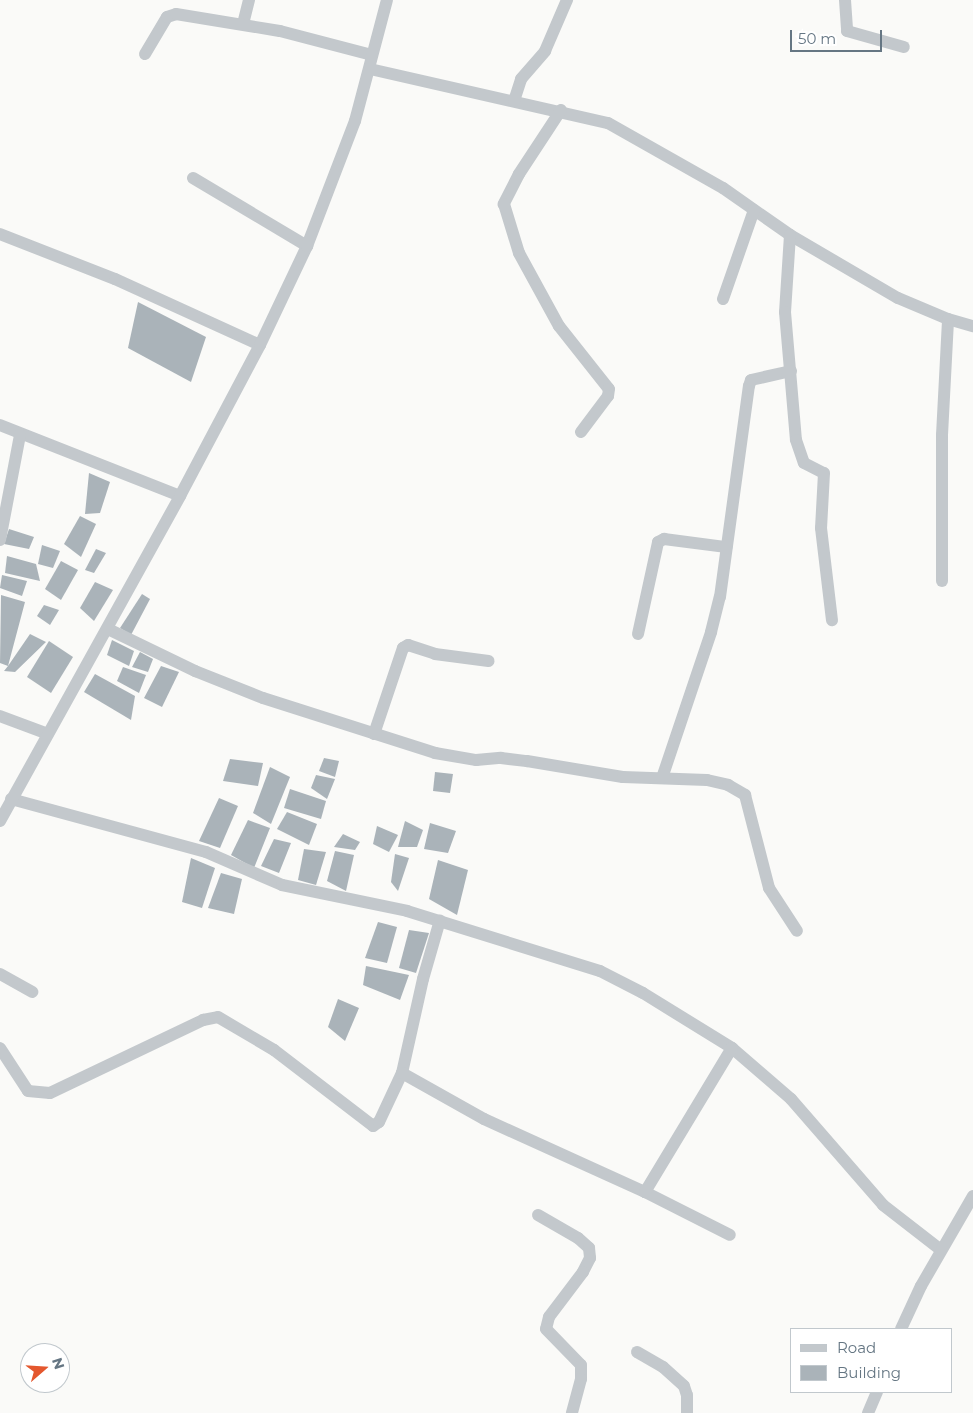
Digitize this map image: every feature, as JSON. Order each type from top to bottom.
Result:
[{"type":"street","points":[[243,24],[249,0]]},
{"type":"street","points":[[0,821],[11,798],[108,629],[180,496],[260,345],[307,246],[355,121],[387,0]]},
{"type":"street","points":[[514,101],[521,79],[544,51],[567,0]]},
{"type":"street","points":[[845,0],[847,31],[904,47]]},
{"type":"street","points":[[145,54],[172,14],[243,24],[372,55]]},
{"type":"street","points":[[370,69],[561,110],[608,123],[634,136],[754,210],[790,235],[898,298],[948,319],[973,326]]},
{"type":"street","points":[[561,110],[519,174],[504,204],[518,253],[554,318],[609,390],[608,396],[581,432]]},
{"type":"street","points":[[193,178],[307,246]]},
{"type":"street","points":[[723,299],[754,210]]},
{"type":"street","points":[[0,234],[115,279],[260,345]]},
{"type":"street","points":[[790,235],[785,304],[796,440],[801,458],[824,473],[821,528],[832,620]]},
{"type":"street","points":[[942,581],[942,435],[948,319]]},
{"type":"street","points":[[662,778],[712,632],[751,380],[791,371]]},
{"type":"street","points":[[0,425],[20,435],[180,496]]},
{"type":"street","points":[[0,540],[20,435]]},
{"type":"street","points":[[638,634],[658,542],[664,539],[726,547]]},
{"type":"street","points":[[108,629],[263,698],[435,753],[476,760],[501,758],[623,777],[707,780],[728,785],[745,795],[769,888],[797,931]]},
{"type":"street","points":[[374,734],[403,648],[408,645],[435,654],[489,661]]},
{"type":"street","points":[[0,716],[48,734]]},
{"type":"street","points":[[11,798],[192,847],[282,885],[385,905],[440,920],[600,970],[644,993],[732,1048],[791,1099],[883,1205],[941,1250]]},
{"type":"street","points":[[0,1048],[28,1091],[50,1093],[202,1020],[218,1017],[274,1050],[373,1126],[379,1122],[402,1073],[423,979],[440,920]]},
{"type":"street","points":[[0,974],[32,992]]},
{"type":"street","points":[[645,1192],[732,1048]]},
{"type":"street","points":[[402,1073],[484,1119],[645,1192],[730,1235]]},
{"type":"street","points":[[902,1328],[941,1250],[973,1196]]},
{"type":"street","points":[[538,1215],[578,1238],[589,1248],[590,1258],[583,1272],[549,1317],[546,1330],[581,1365],[582,1379],[572,1413]]},
{"type":"street","points":[[637,1352],[663,1367],[684,1386],[688,1395],[687,1413]]},
{"type":"street","points":[[868,1413],[877,1393]]},
{"type":"building","points":[[138,302],[206,337],[191,382],[128,348]]},
{"type":"building","points":[[89,473],[110,482],[100,513],[85,514]]},
{"type":"building","points":[[80,516],[96,524],[81,557],[64,544]]},
{"type":"building","points":[[9,529],[34,537],[29,549],[4,544]]},
{"type":"building","points":[[42,545],[60,551],[53,568],[38,564]]},
{"type":"building","points":[[96,549],[106,553],[94,573],[85,570]]},
{"type":"building","points":[[7,556],[36,564],[40,581],[5,573]]},
{"type":"building","points":[[61,561],[78,570],[61,600],[45,589]]},
{"type":"building","points":[[2,575],[27,581],[22,596],[0,588]]},
{"type":"building","points":[[95,582],[113,590],[94,621],[80,608]]},
{"type":"building","points":[[142,594],[150,599],[131,635],[120,628]]},
{"type":"building","points":[[1,595],[25,602],[8,666],[0,663]]},
{"type":"building","points":[[44,605],[59,610],[50,625],[37,616]]},
{"type":"building","points":[[30,634],[46,642],[15,672],[4,671]]},
{"type":"building","points":[[112,640],[134,651],[129,666],[107,655]]},
{"type":"building","points":[[49,641],[73,657],[51,693],[27,677]]},
{"type":"building","points":[[140,652],[153,659],[148,672],[132,667]]},
{"type":"building","points":[[161,666],[179,672],[162,707],[144,698]]},
{"type":"building","points":[[123,667],[146,675],[139,693],[117,681]]},
{"type":"building","points":[[95,674],[135,696],[131,720],[84,692]]},
{"type":"building","points":[[324,758],[339,761],[335,777],[319,771]]},
{"type":"building","points":[[230,759],[263,763],[258,786],[223,781]]},
{"type":"building","points":[[270,767],[290,777],[271,824],[253,813]]},
{"type":"building","points":[[435,772],[453,774],[450,793],[433,791]]},
{"type":"building","points":[[316,775],[335,779],[327,799],[311,788]]},
{"type":"building","points":[[290,789],[326,801],[321,819],[284,808]]},
{"type":"building","points":[[219,798],[238,806],[220,848],[199,841]]},
{"type":"building","points":[[287,812],[317,824],[309,845],[277,829]]},
{"type":"building","points":[[248,820],[270,828],[254,868],[231,855]]},
{"type":"building","points":[[405,821],[423,830],[417,847],[398,847]]},
{"type":"building","points":[[430,823],[456,831],[448,853],[424,849]]},
{"type":"building","points":[[377,826],[398,835],[389,852],[373,844]]},
{"type":"building","points":[[343,834],[360,842],[355,850],[334,847]]},
{"type":"building","points":[[274,839],[291,843],[279,873],[261,866]]},
{"type":"building","points":[[304,849],[326,852],[316,885],[298,880]]},
{"type":"building","points":[[335,851],[354,855],[346,891],[327,881]]},
{"type":"building","points":[[395,854],[409,858],[398,891],[391,882]]},
{"type":"building","points":[[191,858],[215,868],[202,908],[182,902]]},
{"type":"building","points":[[438,860],[468,870],[457,915],[429,899]]},
{"type":"building","points":[[221,873],[242,879],[234,914],[208,908]]},
{"type":"building","points":[[378,922],[397,927],[387,963],[365,958]]},
{"type":"building","points":[[409,930],[429,933],[416,973],[399,968]]},
{"type":"building","points":[[366,966],[409,975],[400,1000],[363,985]]},
{"type":"building","points":[[338,999],[359,1008],[345,1041],[328,1027]]}]
